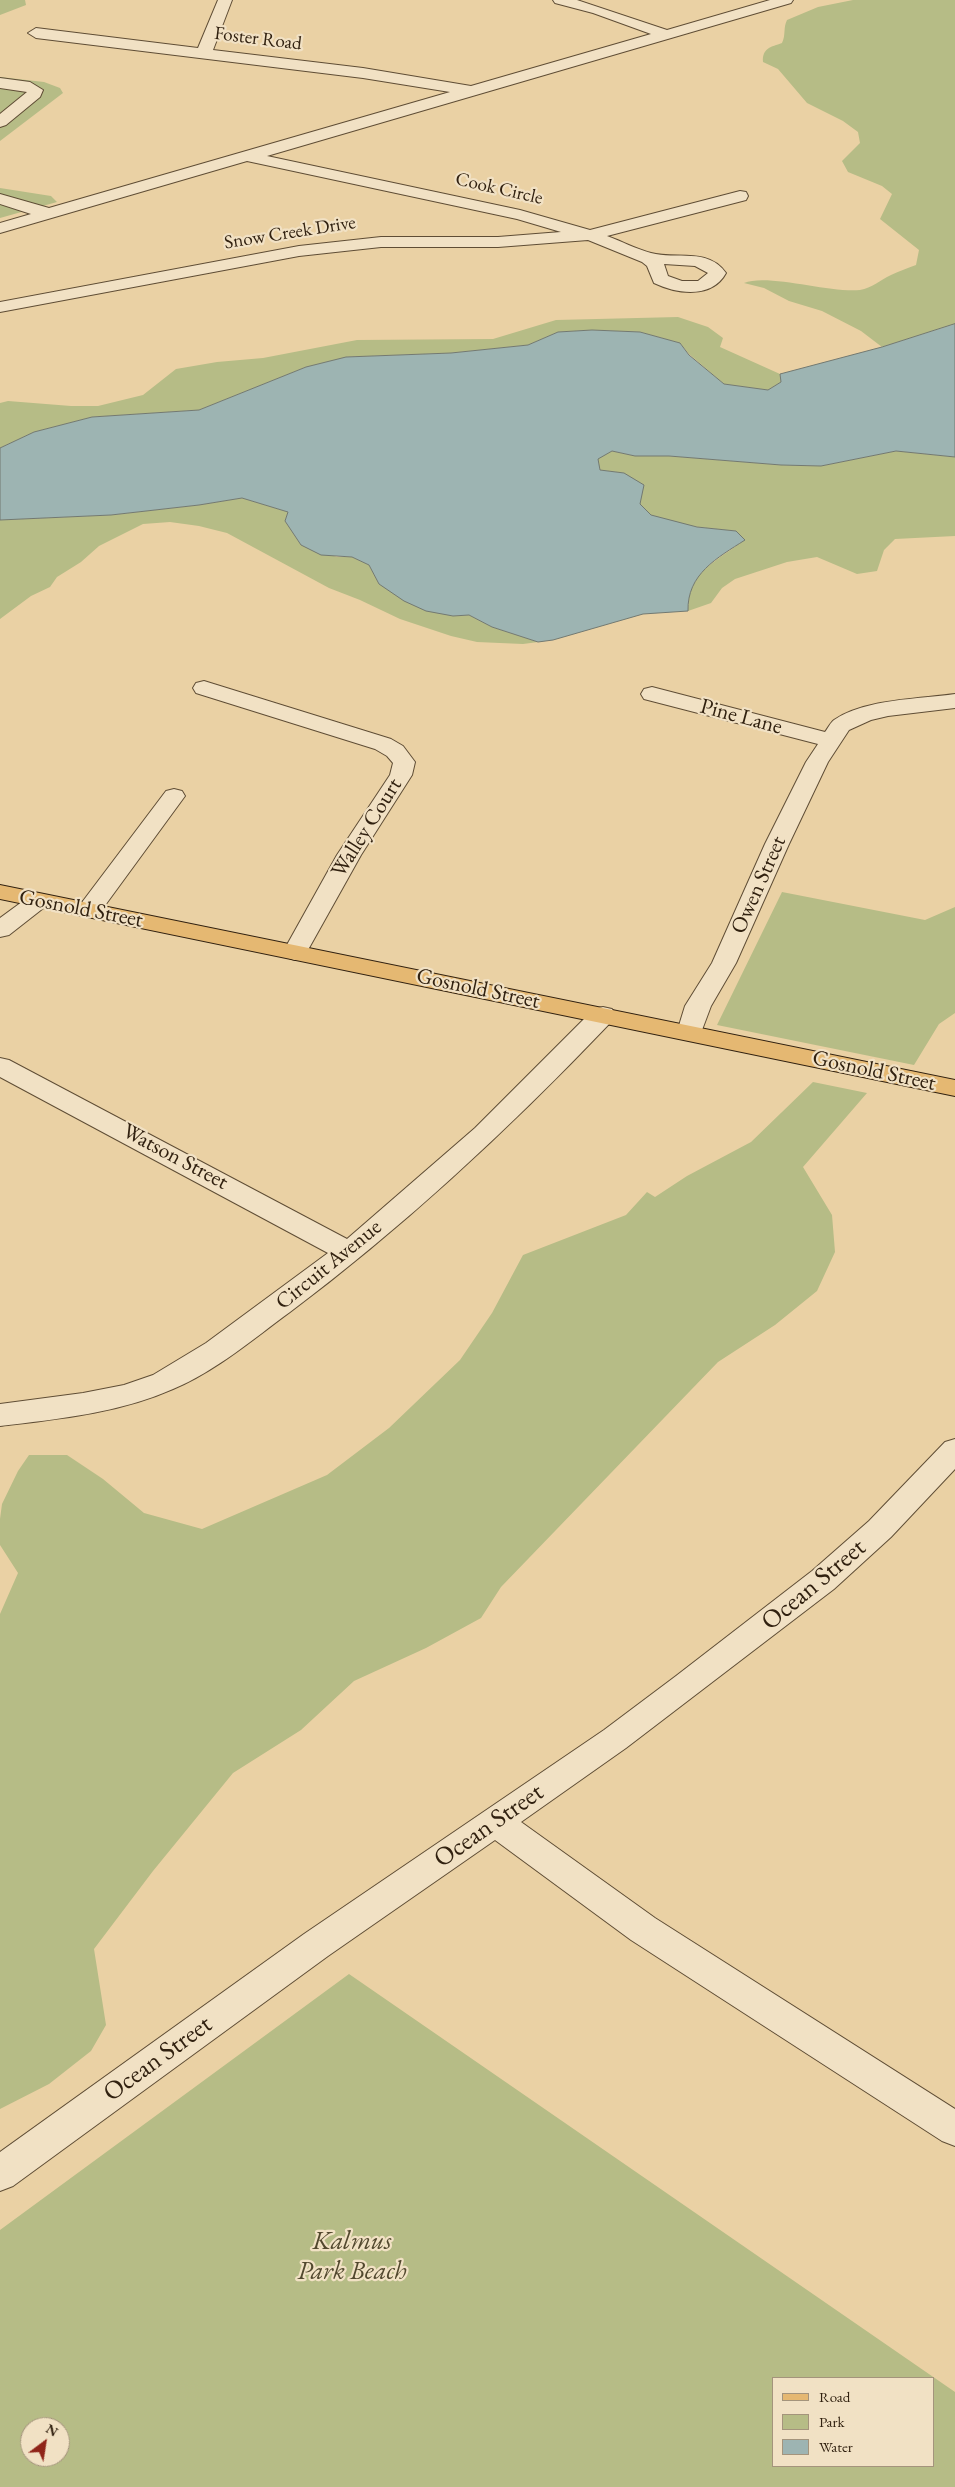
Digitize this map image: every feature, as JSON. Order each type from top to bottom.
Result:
[{"type":"main road","name":"Gosnold Street","points":[[0,892],[603,1014],[955,1088]]},
{"type":"street","points":[[204,53],[226,0]]},
{"type":"street","points":[[560,0],[625,19],[668,35]]},
{"type":"street","points":[[0,228],[786,0]]},
{"type":"street","name":"Foster Road","points":[[36,34],[409,79],[474,92]]},
{"type":"street","points":[[0,83],[24,85],[36,90],[34,94],[0,122]]},
{"type":"street","name":"Cook Circle","points":[[246,157],[520,215],[590,235],[648,258]]},
{"type":"street","points":[[590,235],[740,196]]},
{"type":"street","points":[[0,199],[50,214]]},
{"type":"street","name":"Snow Creek Drive","points":[[0,307],[299,251],[381,242],[498,242],[590,235]]},
{"type":"street","name":"Walley Court","points":[[204,688],[383,744],[395,751],[404,762],[401,775],[349,855],[295,952]]},
{"type":"street","name":"Pine Lane","points":[[652,694],[830,740]]},
{"type":"street","name":"Owen Street","points":[[690,1032],[698,1006],[724,963],[777,844],[830,740],[841,725],[863,715],[888,709],[955,701]]},
{"type":"street","points":[[89,910],[174,796]]},
{"type":"street","points":[[0,930],[38,901]]},
{"type":"street","name":"Circuit Avenue","points":[[0,1415],[57,1408],[117,1397],[162,1382],[199,1364],[348,1252],[437,1176],[536,1084],[603,1014]]},
{"type":"street","name":"Watson Street","points":[[0,1066],[204,1172],[348,1252]]},
{"type":"street","name":"Ocean Street","points":[[0,2174],[316,1945],[623,1733],[823,1580],[880,1529],[955,1450]]},
{"type":"street","points":[[496,1822],[643,1929],[955,2129]]},
{"type":"green space","points":[[0,0],[25,0],[26,5],[0,15]]},
{"type":"green space","points":[[853,0],[955,0],[955,324],[882,347],[861,331],[822,311],[789,301],[764,288],[744,283],[767,280],[832,289],[860,290],[916,265],[919,250],[880,219],[892,194],[882,186],[848,172],[842,161],[860,143],[858,132],[843,121],[807,103],[778,69],[763,62],[766,51],[782,43],[787,20],[818,7]]},
{"type":"green space","points":[[0,77],[44,82],[60,88],[63,93],[0,141]]},
{"type":"green space","points":[[0,188],[51,196],[57,202],[0,218]]},
{"type":"green space","points":[[678,317],[708,327],[723,338],[720,347],[780,374],[781,382],[768,390],[724,384],[689,354],[680,343],[640,332],[592,330],[558,332],[528,345],[451,353],[346,357],[306,367],[199,410],[92,417],[34,432],[0,448],[0,403],[8,401],[98,406],[143,395],[176,369],[217,362],[263,358],[357,340],[493,339],[556,320]]},
{"type":"green space","points":[[612,451],[635,456],[669,456],[781,465],[821,466],[896,451],[955,457],[955,536],[895,539],[884,550],[877,571],[857,574],[817,557],[787,562],[735,579],[722,588],[711,603],[688,611],[689,597],[698,576],[744,540],[736,531],[680,524],[651,515],[638,502],[624,473],[600,470],[597,459]]},
{"type":"green space","points":[[242,498],[288,512],[285,521],[301,545],[337,557],[352,557],[369,565],[379,584],[453,616],[469,615],[492,627],[538,642],[523,644],[477,642],[451,636],[400,619],[329,588],[227,533],[199,526],[170,522],[143,524],[99,546],[81,562],[57,577],[50,587],[31,596],[0,619],[0,520],[111,515]]},
{"type":"green space","points":[[782,892],[925,920],[955,907],[955,1013],[939,1024],[914,1065],[717,1025]]},
{"type":"green space","points":[[813,1082],[867,1093],[803,1167],[832,1215],[835,1252],[817,1291],[775,1325],[718,1362],[501,1587],[481,1618],[426,1648],[354,1681],[301,1730],[233,1773],[153,1871],[94,1949],[106,2025],[91,2051],[49,2084],[0,2109],[0,1614],[18,1573],[0,1545],[0,1519],[2,1504],[18,1471],[29,1455],[67,1455],[103,1479],[144,1513],[202,1529],[327,1475],[389,1428],[460,1360],[492,1313],[523,1255],[626,1215],[647,1192],[655,1197],[687,1176],[751,1142]]},
{"type":"green space","name":"Kalmus Park Beach","points":[[349,1974],[933,2377],[772,2377],[772,2467],[935,2467],[935,2378],[955,2392],[955,2487],[0,2487],[0,2230]]},
{"type":"water","points":[[955,324],[955,457],[896,451],[821,466],[781,465],[669,456],[635,456],[612,451],[598,459],[600,470],[624,473],[644,485],[640,504],[651,515],[697,527],[736,531],[745,540],[724,553],[698,577],[689,598],[688,611],[643,614],[553,640],[538,642],[492,627],[469,615],[453,616],[426,611],[404,601],[379,584],[369,565],[352,557],[321,555],[301,545],[285,521],[288,512],[242,498],[111,515],[0,520],[0,448],[34,432],[92,417],[199,410],[306,367],[346,357],[451,353],[528,345],[558,332],[592,330],[640,332],[680,343],[689,355],[724,384],[768,390],[781,382],[780,374],[882,347]]}]
